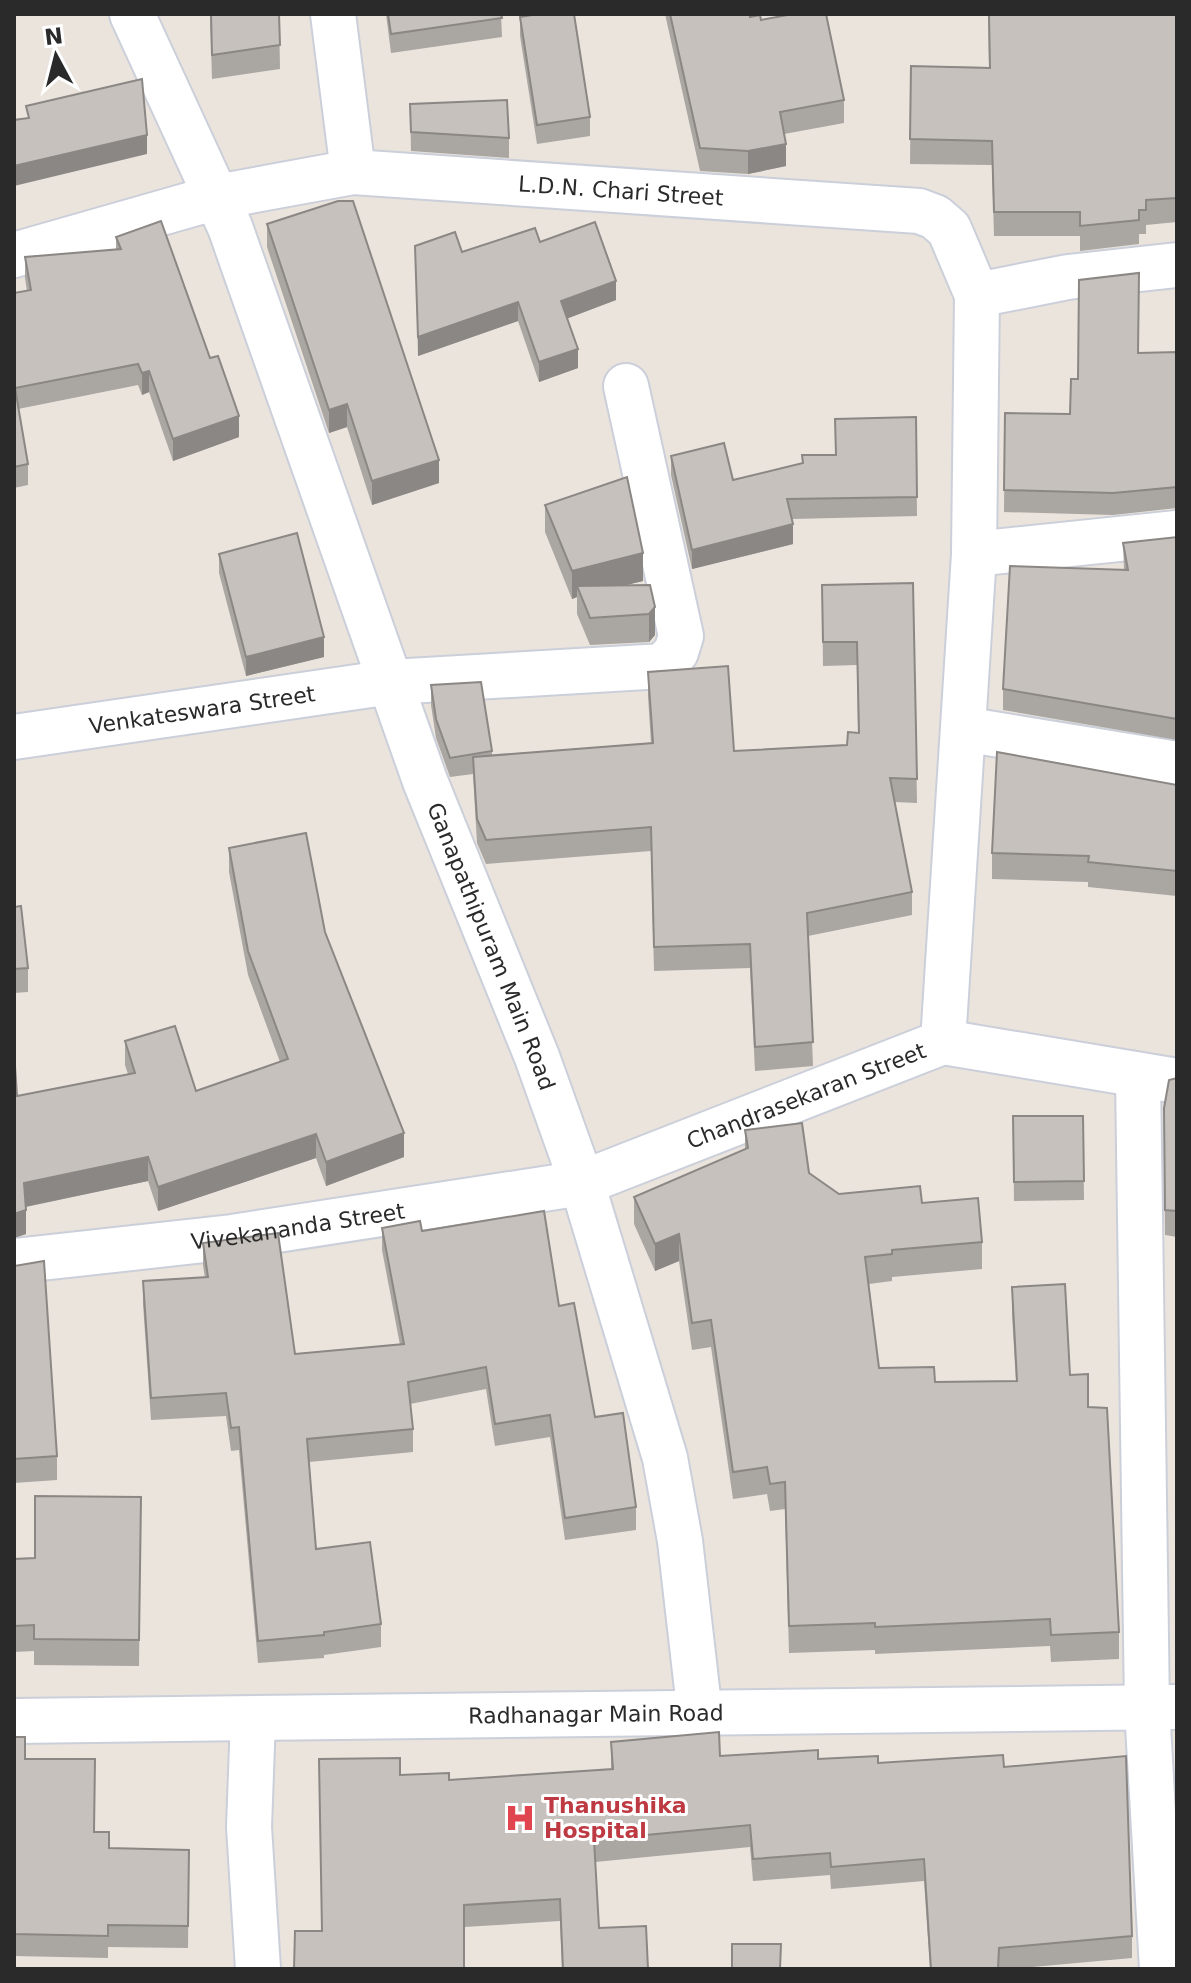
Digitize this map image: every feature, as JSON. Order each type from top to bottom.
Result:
[{"type":"street","name":"Ganapathipuram Main Road","points":[[132,14],[217,197],[425,781],[532,1044],[582,1183],[665,1458],[680,1541],[700,1715]]},
{"type":"street","points":[[333,14],[353,172]]},
{"type":"street","name":"L.D.N. Chari Street","points":[[14,255],[217,197],[353,172],[919,211],[935,217],[949,229],[977,295]]},
{"type":"street","points":[[943,1042],[974,554],[977,295],[1068,277],[1177,265]]},
{"type":"street","name":"Venkateswara Street","points":[[14,737],[391,682],[641,670],[663,666],[676,652],[681,636],[626,386]]},
{"type":"street","points":[[974,554],[1177,533]]},
{"type":"street","points":[[963,729],[1177,764]]},
{"type":"street","name":"Chandrasekaran Street","points":[[582,1183],[943,1042],[1157,1079]]},
{"type":"street","points":[[1157,1079],[1162,1969]]},
{"type":"street","name":"Vivekananda Street","points":[[14,1261],[232,1237],[582,1183]]},
{"type":"street","name":"Radhanagar Main Road","points":[[14,1721],[1162,1708]]},
{"type":"street","points":[[253,1719],[249,1827],[258,1969]]},
{"type":"building","points":[[211,14],[279,14],[280,45],[212,55]]},
{"type":"building","points":[[388,14],[501,14],[502,18],[391,34]]},
{"type":"building","points":[[574,14],[590,117],[537,125],[520,17]]},
{"type":"building","points":[[670,14],[750,14],[750,17],[760,15],[761,20],[793,14],[826,14],[844,100],[780,112],[786,144],[748,151],[700,148]]},
{"type":"building","points":[[989,14],[1177,14],[1177,198],[1146,200],[1146,210],[1139,210],[1139,220],[1080,226],[1080,212],[994,212],[992,141],[910,139],[911,66],[990,68]]},
{"type":"building","points":[[142,79],[147,135],[14,166],[14,120],[29,118],[26,106]]},
{"type":"building","points":[[507,100],[509,138],[411,132],[410,104]]},
{"type":"building","points":[[338,201],[353,201],[439,460],[372,481],[347,404],[329,410],[267,224]]},
{"type":"building","points":[[161,221],[210,358],[218,356],[239,416],[173,439],[149,371],[142,373],[138,364],[15,388],[28,464],[14,467],[14,293],[31,290],[25,257],[121,249],[116,237]]},
{"type":"building","points":[[595,222],[616,281],[561,301],[578,349],[539,362],[518,302],[418,337],[415,246],[455,232],[462,252],[535,228],[540,242]]},
{"type":"building","points":[[1139,273],[1138,353],[1177,352],[1177,487],[1113,493],[1004,490],[1005,413],[1070,414],[1071,379],[1078,379],[1079,280]]},
{"type":"building","points":[[916,417],[917,497],[787,499],[793,524],[692,550],[671,456],[724,443],[733,480],[803,463],[802,455],[836,455],[835,419]]},
{"type":"building","points":[[627,477],[643,553],[572,571],[545,505]]},
{"type":"building","points":[[297,533],[324,637],[246,657],[219,554]]},
{"type":"building","points":[[1177,537],[1177,719],[1003,689],[1010,566],[1128,570],[1123,543]]},
{"type":"building","points":[[913,583],[917,779],[890,778],[912,892],[807,913],[813,1042],[755,1047],[750,944],[654,947],[651,827],[486,840],[477,819],[473,757],[653,743],[648,672],[728,666],[734,751],[847,745],[848,732],[859,733],[857,642],[823,642],[822,585]]},
{"type":"building","points":[[650,585],[655,607],[649,614],[590,618],[577,586]]},
{"type":"building","points":[[481,682],[492,751],[450,758],[436,719],[431,685]]},
{"type":"building","points":[[997,752],[1177,785],[1177,871],[1088,862],[1089,856],[992,853]]},
{"type":"building","points":[[306,833],[325,932],[404,1133],[326,1162],[316,1134],[158,1187],[148,1157],[24,1183],[26,1210],[14,1214],[14,1051],[17,1096],[135,1073],[125,1041],[175,1026],[196,1091],[288,1059],[248,951],[229,848]]},
{"type":"building","points":[[21,906],[28,968],[14,969],[14,907]]},
{"type":"building","points":[[1177,1078],[1177,1211],[1165,1210],[1164,1108],[1169,1080]]},
{"type":"building","points":[[1013,1116],[1083,1116],[1084,1181],[1014,1182]]},
{"type":"building","points":[[802,1123],[809,1173],[839,1194],[920,1186],[922,1203],[978,1198],[982,1242],[892,1250],[892,1254],[865,1257],[879,1368],[934,1367],[935,1382],[1017,1381],[1012,1287],[1065,1284],[1070,1375],[1088,1374],[1088,1407],[1107,1408],[1119,1632],[1051,1635],[1050,1619],[875,1627],[875,1623],[789,1626],[785,1482],[770,1484],[767,1467],[733,1472],[711,1320],[692,1323],[679,1234],[655,1244],[634,1197],[748,1148],[745,1130]]},
{"type":"building","points":[[544,1211],[559,1306],[574,1303],[595,1417],[623,1413],[636,1507],[565,1518],[550,1415],[495,1424],[486,1367],[408,1382],[413,1429],[307,1439],[316,1549],[370,1542],[381,1624],[324,1632],[324,1635],[258,1641],[239,1427],[231,1428],[226,1393],[151,1398],[143,1281],[208,1277],[203,1243],[278,1233],[295,1354],[404,1344],[382,1228],[420,1221],[422,1231]]},
{"type":"building","points":[[44,1261],[57,1456],[14,1459],[14,1266]]},
{"type":"building","points":[[35,1496],[141,1497],[139,1640],[34,1639],[34,1625],[14,1626],[14,1559],[35,1558]]},
{"type":"building","points":[[719,1732],[720,1756],[818,1750],[818,1759],[878,1756],[878,1763],[1003,1755],[1004,1767],[1126,1756],[1132,1936],[999,1948],[998,1969],[931,1969],[924,1859],[831,1867],[830,1853],[753,1859],[750,1825],[594,1840],[599,1928],[646,1926],[648,1969],[563,1969],[560,1899],[464,1905],[464,1969],[294,1969],[295,1931],[322,1931],[319,1759],[400,1758],[400,1775],[449,1773],[449,1780],[613,1769],[611,1742]]},
{"type":"building","points":[[14,1737],[25,1737],[25,1759],[95,1759],[94,1832],[109,1832],[109,1848],[189,1850],[188,1926],[108,1925],[108,1936],[14,1934]]},
{"type":"building","points":[[732,1944],[781,1944],[780,1969],[732,1969]]},
{"type":"place","name":"Thanushika Hospital","points":[[520,1818]]}]
